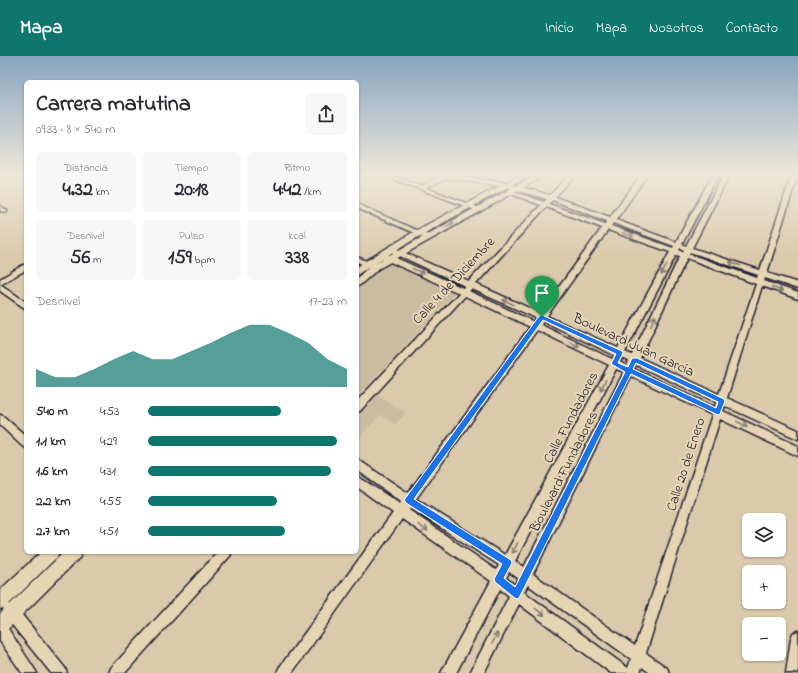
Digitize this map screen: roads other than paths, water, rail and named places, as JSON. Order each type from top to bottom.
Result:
[{"type":"street","points":[[462,203],[478,210]]},
{"type":"street","points":[[359,271],[394,255],[473,203]]},
{"type":"street","points":[[359,207],[424,234],[478,210],[488,203]]},
{"type":"street","name":"Calle 4 de Diciembre","points":[[359,406],[548,203]]},
{"type":"street","points":[[551,203],[607,227],[675,249],[763,273],[798,286]]},
{"type":"street","points":[[552,203],[612,220],[675,249]]},
{"type":"street","points":[[284,673],[624,203]]},
{"type":"street","name":"Calle Fundadores","points":[[448,673],[700,203]]},
{"type":"street","name":"Boulevard Fundadores","points":[[477,673],[712,203]]},
{"type":"street","name":"Calle 20 de Enero","points":[[633,673],[786,203]]},
{"type":"street","points":[[0,208],[5,211],[0,214]]},
{"type":"street","points":[[686,252],[759,282],[798,296]]},
{"type":"street","points":[[359,280],[371,265],[382,255]]},
{"type":"street","name":"Boulevard Juan García","points":[[382,255],[394,255],[471,285],[620,353],[720,406],[798,451]]},
{"type":"street","name":"Boulevard Juan García","points":[[394,255],[464,292],[629,371],[798,435]]},
{"type":"street","points":[[359,260],[371,265]]},
{"type":"street","points":[[0,282],[24,268]]},
{"type":"street","points":[[0,287],[24,305]]},
{"type":"street","points":[[0,419],[24,441]]},
{"type":"street","points":[[359,465],[408,500],[507,563],[662,673]]},
{"type":"street","points":[[359,482],[498,579],[623,673]]},
{"type":"street","points":[[50,554],[0,601],[60,673]]},
{"type":"street","points":[[0,625],[73,554]]},
{"type":"street","points":[[116,673],[224,554]]},
{"type":"street","points":[[0,629],[30,673]]},
{"type":"street","points":[[793,673],[798,638]]}]
